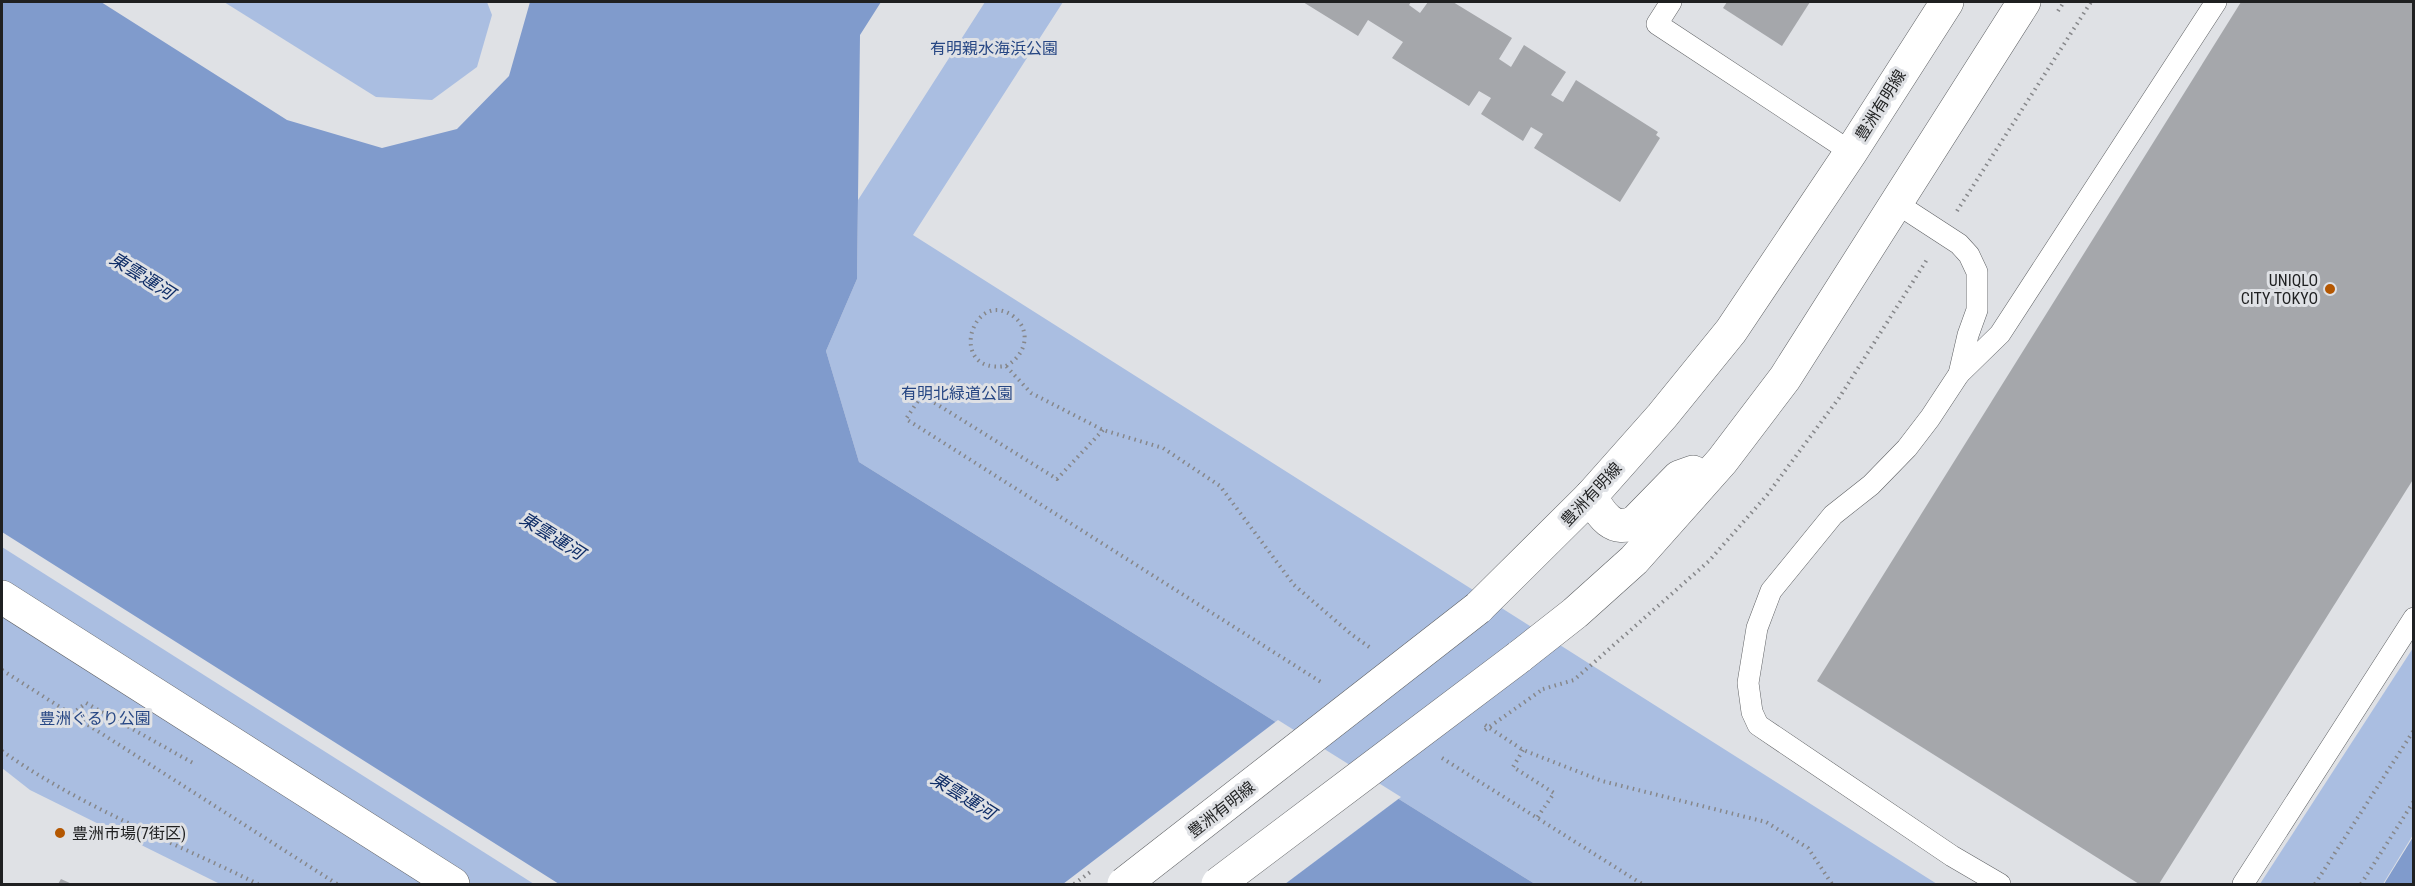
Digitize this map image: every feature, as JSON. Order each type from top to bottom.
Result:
[{"type":"main road","points":[[1218,885],[1520,657],[1634,561],[1722,461],[1785,378],[2024,2]]},
{"type":"main road","name":"豊洲有明線","points":[[1124,885],[1478,608],[1591,496],[1662,416],[1731,331],[1851,152],[1943,3]]},
{"type":"main road","points":[[1591,496],[1605,518],[1614,524],[1629,525],[1636,521],[1678,477],[1722,461]]},
{"type":"main road","points":[[2,597],[453,885]]},
{"type":"lane","points":[[1671,2],[1657,24],[1851,152]]},
{"type":"lane","points":[[2000,885],[1952,856],[1758,725],[1752,712],[1748,683],[1757,628],[1771,591],[1833,515],[1871,485],[1908,448],[1959,374],[2001,334],[2216,2]]},
{"type":"lane","points":[[1896,203],[1959,244],[1969,255],[1977,272],[1977,310],[1968,335],[1959,374]]},
{"type":"lane","points":[[2243,885],[2414,618]]},
{"type":"path","points":[[1543,689],[1574,680],[1709,561],[1767,495],[1839,398],[2091,2]]},
{"type":"path","points":[[1006,366],[1020,355],[1024,347],[1023,329],[1012,315],[995,311],[978,319],[973,326],[970,345],[980,361],[988,365],[1006,366],[1031,393],[1103,430],[1163,448],[1220,486],[1294,585],[1351,634],[1379,654]]},
{"type":"path","points":[[1103,430],[1057,479],[922,395],[906,419],[1327,685]]},
{"type":"path","points":[[2,670],[337,885]]},
{"type":"path","points":[[1485,724],[1523,750],[1602,781],[1766,822],[1808,848],[1832,885]]},
{"type":"path","points":[[2315,885],[2414,730]]},
{"type":"path","points":[[1523,750],[1513,767],[1554,793],[1537,818]]},
{"type":"path","points":[[2,751],[36,775],[80,801],[258,885]]},
{"type":"path","points":[[1437,755],[1642,885]]},
{"type":"path","points":[[2361,885],[2414,801]]},
{"type":"green space","points":[[224,2],[487,2],[492,15],[477,67],[432,100],[376,97]]},
{"type":"green space","name":"有明北緑道公園","points":[[985,2],[1063,2],[913,235],[1937,884],[1535,884],[859,462],[826,351],[857,279],[858,200]]},
{"type":"green space","name":"豊洲ぐるり公園","points":[[2,547],[534,884],[220,884],[30,790],[2,768]]},
{"type":"green space","points":[[2413,648],[2413,835],[2383,884],[2260,884]]},
{"type":"water","name":"東雲運河","points":[[2,2],[101,2],[287,120],[382,148],[457,129],[509,76],[530,2],[881,2],[860,35],[857,279],[826,351],[859,462],[1535,884],[559,884],[2,532]]},
{"type":"water","points":[[2413,837],[2413,884],[2384,884]]},
{"type":"pier","points":[[1278,720],[1401,797],[1285,884],[1063,884]]},
{"type":"building","points":[[1303,2],[1411,2],[1409,5],[1420,13],[1428,2],[1453,2],[1512,38],[1499,59],[1511,67],[1524,45],[1566,72],[1551,95],[1563,102],[1576,80],[1658,132],[1656,135],[1660,138],[1620,202],[1534,148],[1543,134],[1531,127],[1523,141],[1481,114],[1491,98],[1479,91],[1469,106],[1392,58],[1403,42],[1368,20],[1358,36]]},
{"type":"building","points":[[1727,2],[1810,2],[1782,46],[1723,8]]},
{"type":"building","points":[[2241,2],[2414,2],[2414,478],[2159,884],[2139,884],[1817,681]]},
{"type":"building","points":[[61,879],[72,884],[58,884]]},
{"type":"place","name":"UNIQLO CITY TOKYO","points":[[2330,289]]},
{"type":"place","name":"豊洲市場(7街区)","points":[[60,833]]},
{"type":"park label","name":"有明親水海浜公園","points":[[994,48]]}]
